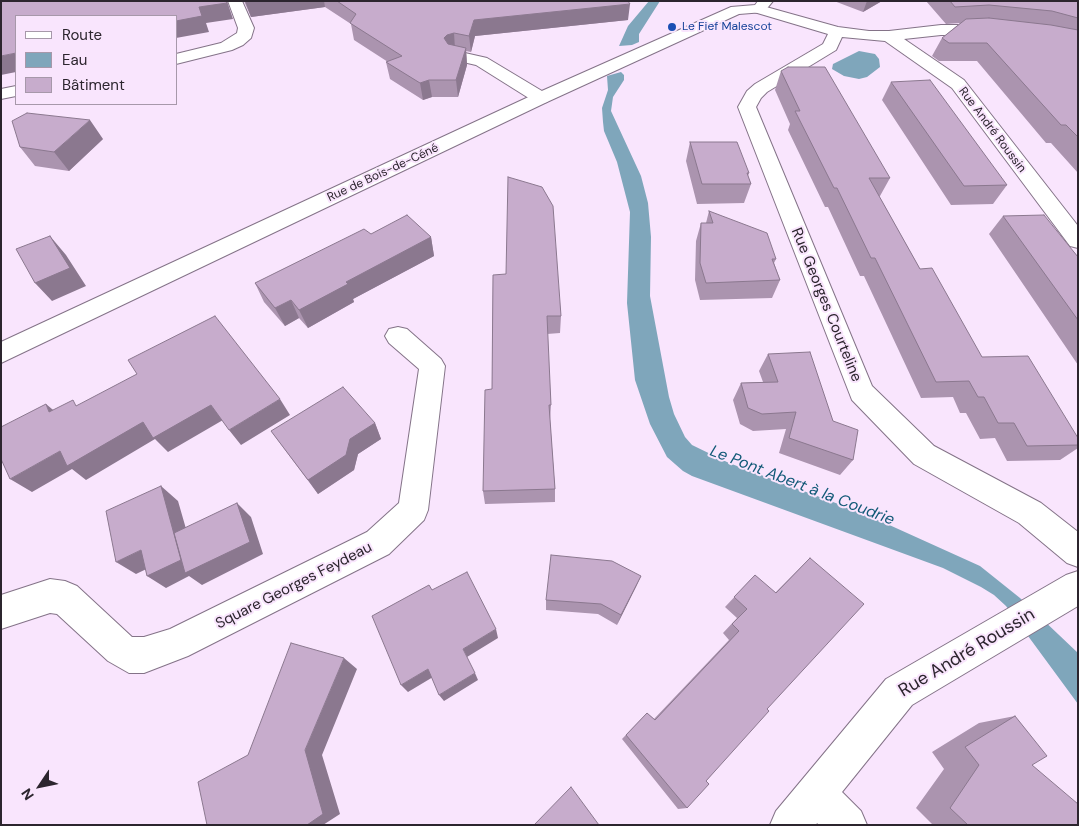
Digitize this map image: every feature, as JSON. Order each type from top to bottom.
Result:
[{"type":"street","points":[[178,59],[226,47],[237,42],[244,35],[246,28],[236,1]]},
{"type":"street","points":[[762,5],[789,19],[838,32],[869,36],[889,36],[941,30],[1003,31]]},
{"type":"street","name":"Rue de Bois-de-Céné","points":[[1,353],[541,98],[736,10],[762,5]]},
{"type":"street","name":"Rue Georges Courteline","points":[[838,32],[830,47],[760,88],[753,94],[747,107],[861,392],[924,455],[1030,513],[1078,552]]},
{"type":"street","name":"Rue André Roussin","points":[[889,36],[958,84],[1078,242]]},
{"type":"street","points":[[456,56],[480,61],[541,98]]},
{"type":"street","points":[[1,94],[15,91]]},
{"type":"street","name":"Square Georges Feydeau","points":[[1,612],[50,596],[65,598],[124,652],[129,655],[144,655],[176,644],[378,544],[413,510],[432,366],[398,336]]},
{"type":"street","name":"Rue André Roussin","points":[[790,825],[899,692],[1078,586]]},
{"type":"street","points":[[816,793],[847,825]]},
{"type":"water","points":[[649,1],[660,1],[639,34],[639,42],[632,45],[619,46],[628,26]]},
{"type":"water","points":[[859,51],[875,54],[879,59],[880,67],[867,77],[859,79],[844,76],[832,69],[833,64]]},
{"type":"water","points":[[621,72],[624,75],[624,80],[613,97],[611,111],[641,176],[648,203],[651,237],[650,296],[669,397],[674,414],[685,437],[692,445],[729,463],[865,514],[980,566],[1020,598],[1078,653],[1078,704],[1006,606],[981,587],[943,568],[692,476],[667,457],[650,424],[635,380],[627,303],[630,212],[617,162],[604,131],[602,108],[608,90],[607,76]]},
{"type":"building","points":[[1,1],[226,1],[227,3],[199,7],[202,16],[178,21],[178,15],[15,15],[15,53],[1,56]]},
{"type":"building","points":[[337,1],[628,1],[630,4],[474,20],[469,36],[454,33],[444,38],[448,44],[466,48],[456,80],[429,80],[420,83],[386,62],[402,56],[350,23],[356,14]]},
{"type":"building","points":[[950,1],[1078,1],[1078,18],[1052,11],[989,5],[955,7]]},
{"type":"building","points":[[989,18],[1078,30],[1078,137],[1066,125],[1061,125],[987,43],[949,43],[942,38],[966,19]]},
{"type":"building","points":[[788,67],[825,67],[890,178],[869,178],[920,269],[932,268],[982,357],[1028,356],[1078,438],[1078,445],[1027,446],[1014,423],[998,423],[984,397],[978,397],[969,381],[936,382],[875,258],[871,258],[837,188],[834,188],[795,111],[800,111],[781,71]]},
{"type":"building","points":[[930,80],[1007,185],[964,186],[891,82]]},
{"type":"building","points":[[27,113],[90,120],[54,152],[20,147],[12,121]]},
{"type":"building","points":[[690,142],[737,142],[749,173],[747,173],[751,184],[702,184]]},
{"type":"building","points":[[508,177],[542,187],[553,206],[561,316],[547,316],[551,405],[549,405],[555,489],[483,491],[485,390],[492,389],[493,275],[506,274]]},
{"type":"building","points":[[709,211],[767,233],[776,259],[772,259],[780,280],[706,283],[700,263],[701,223],[713,223]]},
{"type":"building","points":[[407,215],[431,237],[346,282],[348,284],[299,310],[291,300],[275,308],[255,283],[364,229],[371,234]]},
{"type":"building","points":[[1044,215],[1078,257],[1078,320],[1003,216]]},
{"type":"building","points":[[50,236],[70,268],[35,283],[16,249]]},
{"type":"building","points":[[215,316],[280,399],[229,430],[211,405],[153,438],[143,422],[67,466],[60,451],[10,479],[1,459],[1,427],[46,404],[49,412],[73,400],[76,406],[137,374],[128,360]]},
{"type":"building","points":[[810,352],[833,421],[858,430],[853,460],[789,438],[796,412],[762,414],[748,408],[741,383],[778,382],[768,354]]},
{"type":"building","points":[[343,387],[375,423],[350,439],[346,455],[308,480],[271,431]]},
{"type":"building","points":[[161,486],[181,560],[147,576],[141,550],[116,562],[106,511]]},
{"type":"building","points":[[237,503],[250,542],[185,573],[174,533]]},
{"type":"building","points":[[551,555],[612,561],[641,576],[621,615],[601,604],[546,600]]},
{"type":"building","points":[[810,558],[864,604],[767,709],[769,711],[706,781],[709,784],[687,808],[626,735],[647,713],[655,720],[739,631],[732,624],[747,609],[734,597],[755,575],[776,593]]},
{"type":"building","points":[[467,572],[496,629],[463,649],[475,673],[439,695],[428,669],[401,685],[372,616],[429,585],[432,590]]},
{"type":"building","points":[[291,643],[344,658],[305,750],[323,814],[307,825],[207,825],[198,782],[248,755]]},
{"type":"building","points":[[1015,716],[1047,756],[1032,765],[1078,804],[1078,825],[968,825],[950,808],[979,765],[965,747]]},
{"type":"building","points":[[571,787],[599,825],[534,825]]},
{"type":"place","name":"Le Fief Malescot","points":[[672,27]]},
{"type":"water label","name":"Le Pont Abert à la Coudrie","points":[[802,486]]}]
